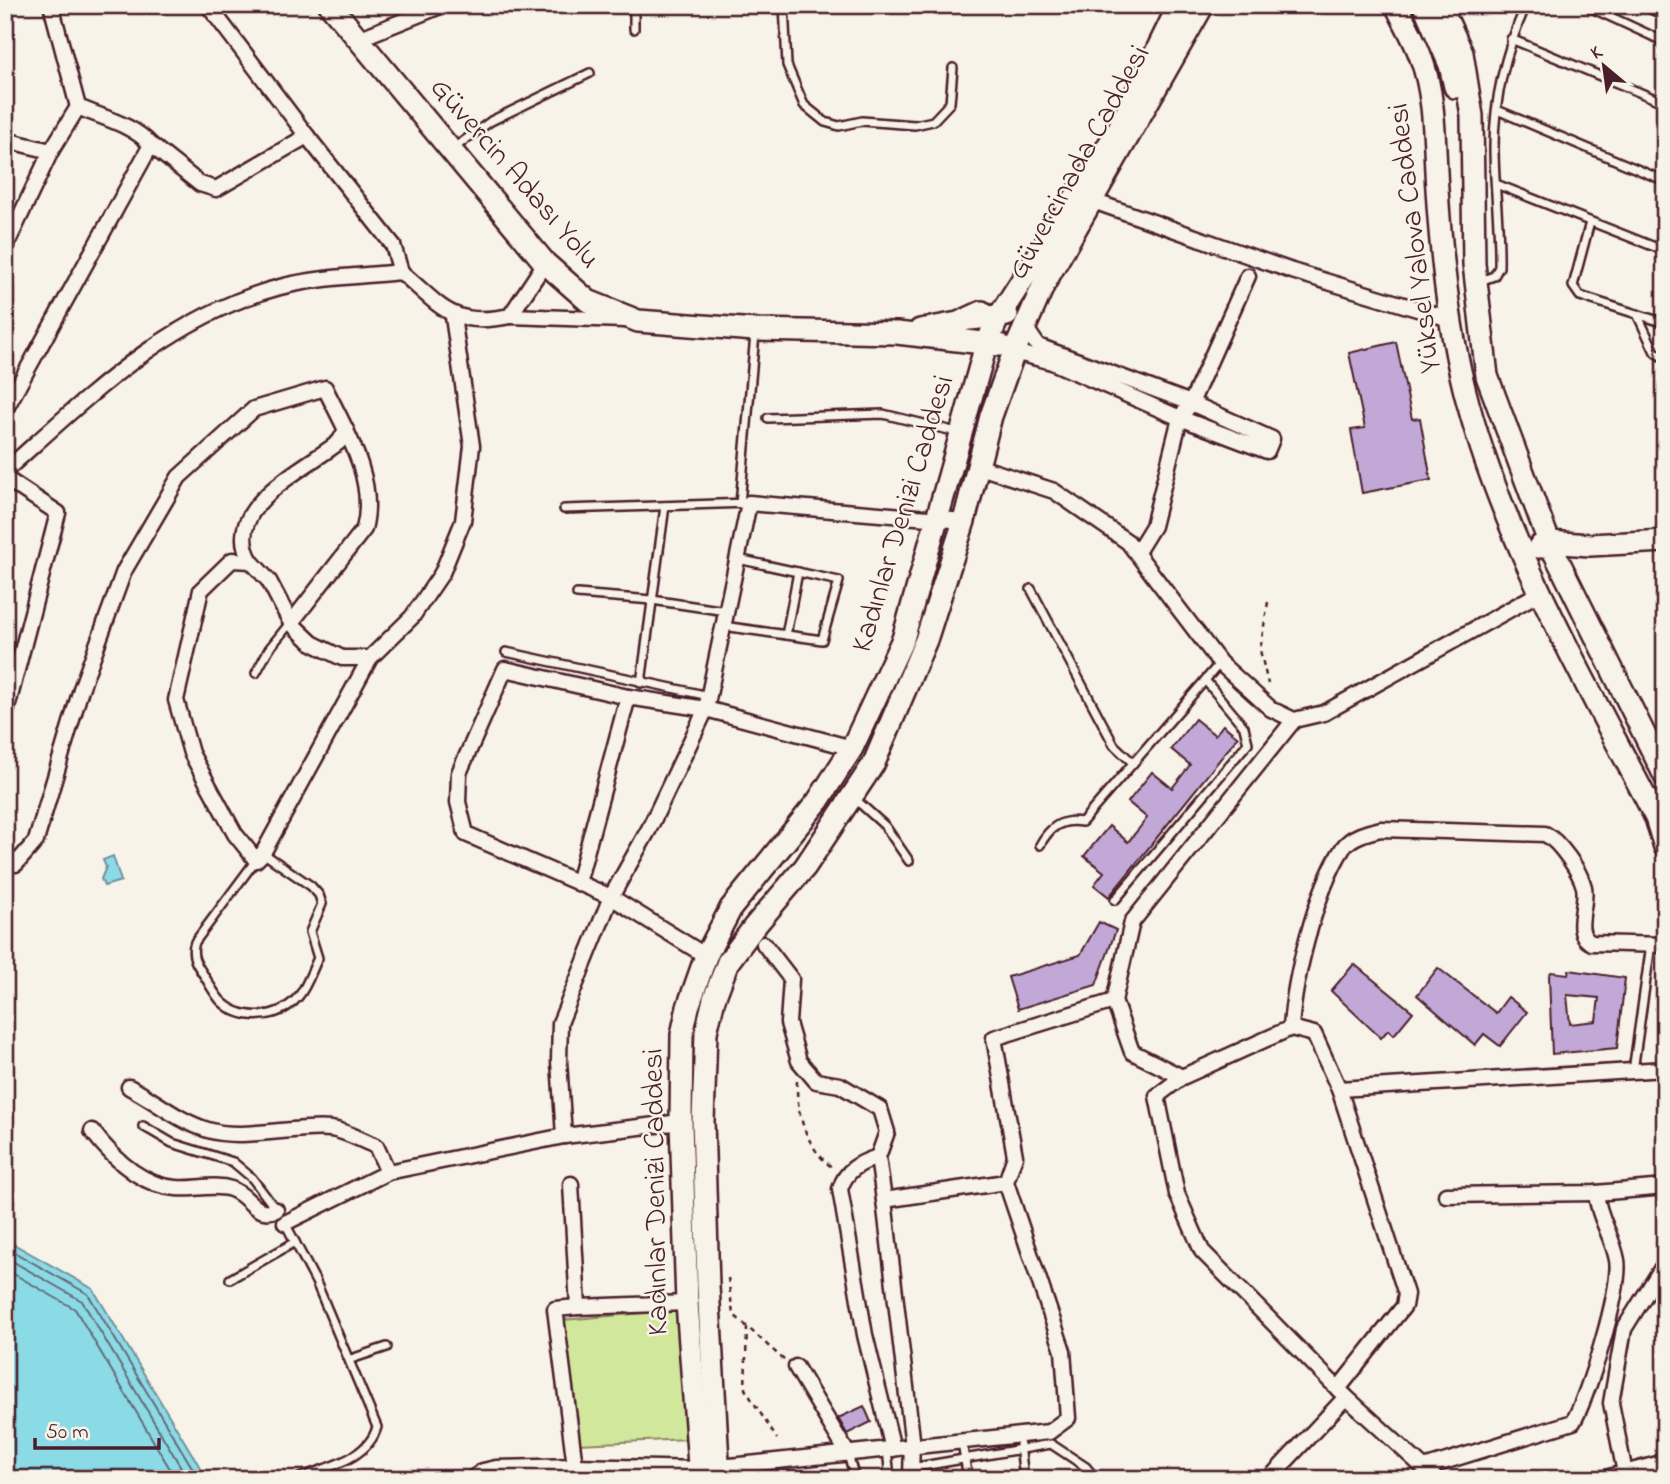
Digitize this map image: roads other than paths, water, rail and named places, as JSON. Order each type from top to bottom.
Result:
[{"type":"main road","name":"Güvercin Adası Yolu","points":[[330,5],[545,263],[588,301],[638,321],[755,330],[897,333],[985,345],[1014,352]]},
{"type":"main road","name":"Güvercinada Caddesi","points":[[1024,278],[1117,132],[1179,5]]},
{"type":"main road","name":"Güvercinada Caddesi","points":[[1014,352],[1044,284],[1203,5]]},
{"type":"main road","name":"Yüksel Yalova Caddesi","points":[[1396,5],[1422,59],[1432,109],[1441,247],[1450,318],[1464,388],[1491,477],[1541,592],[1656,818],[1665,847]]},
{"type":"main road","points":[[1410,5],[1437,64],[1443,91],[1447,286]]},
{"type":"main road","points":[[1424,5],[1450,65],[1457,96],[1463,239],[1475,273]]},
{"type":"main road","name":"Yüksel Yalova Caddesi","points":[[1440,5],[1462,53],[1472,116],[1475,273],[1487,376],[1549,542],[1665,776]]},
{"type":"main road","name":"Güvercin Adası Yolu","points":[[897,333],[970,319],[1001,299],[1024,278]]},
{"type":"main road","name":"Kadınlar Denizi Caddesi","points":[[710,1473],[687,1303],[681,1122],[682,1035],[695,982],[731,908],[818,801],[852,748],[903,639],[939,519],[985,345],[998,318],[1024,278]]},
{"type":"main road","points":[[970,319],[998,318],[1009,314],[1021,318],[1025,327],[1014,340],[1001,345],[985,345]]},
{"type":"main road","name":"Kadınlar Denizi Caddesi","points":[[710,1473],[703,1121],[706,1032],[729,962],[754,927],[805,867],[854,798],[874,763],[926,640],[964,521],[990,416],[1014,352]]},
{"type":"main road","points":[[1524,555],[1549,542],[1590,545],[1665,541]]},
{"type":"main road","points":[[1541,592],[1566,576],[1590,545]]},
{"type":"main road","points":[[681,1122],[703,1121]]},
{"type":"street","points":[[5,248],[51,151],[78,107],[51,5]]},
{"type":"street","points":[[208,5],[393,245],[401,272],[453,317],[482,322],[510,316],[638,321]]},
{"type":"street","points":[[358,39],[443,5]]},
{"type":"street","points":[[1650,5],[1665,12]]},
{"type":"street","points":[[78,107],[119,126],[140,131],[152,145],[200,184],[216,189],[307,136]]},
{"type":"street","points":[[5,140],[51,151]]},
{"type":"street","points":[[5,410],[152,145]]},
{"type":"street","points":[[1093,201],[1292,271],[1450,318]]},
{"type":"street","points":[[510,316],[545,263]]},
{"type":"street","points":[[5,471],[112,374],[173,333],[224,307],[281,287],[401,272]]},
{"type":"street","points":[[1137,552],[1153,526],[1180,418],[1191,403],[1248,276]]},
{"type":"street","points":[[251,561],[232,560],[201,590],[176,700],[191,753],[235,834],[260,856],[370,658],[412,617],[442,573],[463,521],[472,446],[453,317]]},
{"type":"street","points":[[1014,352],[1052,362],[1180,418],[1268,451],[1272,439],[1191,403],[1038,345],[1025,327]]},
{"type":"street","points":[[5,856],[16,864],[36,841],[81,689],[124,571],[179,477],[254,409],[325,388],[361,466],[369,512],[364,529],[291,623]]},
{"type":"street","points":[[346,430],[340,442],[270,490],[247,518],[244,549],[251,561],[270,580],[291,623],[312,643],[342,658],[370,658]]},
{"type":"street","points":[[977,466],[1055,491],[1128,542],[1220,663],[1271,709],[1294,720]]},
{"type":"street","points":[[5,478],[58,513],[12,662],[5,716]]},
{"type":"street","points":[[564,1136],[559,1060],[560,1023],[611,897],[649,829],[707,703],[738,559],[745,504],[964,521]]},
{"type":"street","points":[[1182,1077],[1132,1052],[1114,1001],[1132,922],[1294,720],[1324,713],[1541,592]]},
{"type":"street","points":[[706,956],[611,897],[466,834],[457,802],[458,773],[505,669],[628,697],[707,703],[852,748]]},
{"type":"street","points":[[578,883],[628,697]]},
{"type":"street","points":[[1291,1028],[1293,993],[1323,892],[1344,846],[1369,831],[1381,829],[1545,834],[1558,840],[1584,887],[1581,931],[1584,939],[1592,943],[1658,945]]},
{"type":"street","points":[[764,944],[792,979],[788,1023],[799,1060],[816,1081],[840,1085],[880,1109],[887,1132],[878,1157],[908,1401],[911,1473]]},
{"type":"street","points":[[472,1479],[483,1471],[495,1468],[575,1466],[710,1473],[962,1442],[1020,1442],[1049,1432],[1068,1418],[1063,1351],[1006,1182],[1015,1156],[994,1038],[1114,1001]]},
{"type":"street","points":[[1269,1479],[1342,1393],[1404,1306],[1406,1294],[1339,1089],[1314,1034],[1291,1028],[1182,1077],[1157,1096],[1177,1194],[1202,1251],[1342,1393],[1436,1479]]},
{"type":"street","points":[[1339,1089],[1665,1069]]},
{"type":"street","points":[[129,1087],[153,1099],[170,1115],[211,1131],[276,1133],[332,1129],[376,1146],[388,1172]]},
{"type":"street","points":[[285,1223],[388,1172],[564,1136],[681,1122]]},
{"type":"street","points":[[92,1131],[109,1153],[156,1184],[176,1188],[226,1188],[245,1198],[257,1211],[266,1213],[276,1210]]},
{"type":"street","points":[[878,1157],[859,1163],[844,1177],[841,1189],[853,1268],[890,1450]]},
{"type":"street","points":[[884,1200],[1006,1182]]},
{"type":"street","points":[[571,1184],[578,1307]]},
{"type":"street","points":[[1446,1195],[1596,1193],[1665,1187]]},
{"type":"street","points":[[1424,1468],[1573,1422],[1603,1335],[1618,1274],[1616,1256],[1597,1206],[1596,1193]]},
{"type":"street","points":[[1625,1473],[1611,1403],[1624,1329],[1665,1263]]},
{"type":"street","points":[[575,1466],[555,1309],[687,1303]]},
{"type":"street","points":[[796,1367],[848,1454]]},
{"type":"street","points":[[1602,1479],[1665,1462]]},
{"type":"lane","points":[[634,5],[634,29]]},
{"type":"lane","points":[[784,5],[788,65],[804,105],[824,122],[839,125],[879,120],[915,125],[933,121],[950,103],[953,68]]},
{"type":"lane","points":[[1475,273],[1494,276],[1499,267],[1497,110],[1511,39],[1526,5]]},
{"type":"lane","points":[[1585,5],[1665,42]]},
{"type":"lane","points":[[1511,39],[1664,99]]},
{"type":"lane","points":[[450,150],[491,121],[590,73]]},
{"type":"lane","points":[[1497,110],[1665,181]]},
{"type":"lane","points":[[1496,184],[1665,251]]},
{"type":"lane","points":[[1590,222],[1573,286],[1580,296],[1665,323]]},
{"type":"lane","points":[[1637,314],[1655,352],[1665,359]]},
{"type":"lane","points":[[564,509],[745,504],[755,330]]},
{"type":"lane","points":[[768,418],[883,414],[962,433]]},
{"type":"lane","points":[[641,683],[665,506]]},
{"type":"lane","points":[[577,594],[652,600],[786,635],[822,640],[839,581],[738,559]]},
{"type":"lane","points":[[786,635],[798,572]]},
{"type":"lane","points":[[1031,589],[1114,745],[1133,763]]},
{"type":"lane","points":[[256,673],[269,649],[291,623]]},
{"type":"lane","points":[[506,652],[641,683],[707,703]]},
{"type":"lane","points":[[1041,845],[1047,833],[1056,825],[1068,821],[1082,822],[1220,663]]},
{"type":"lane","points":[[1115,900],[1248,743],[1247,730],[1205,680]]},
{"type":"lane","points":[[854,798],[885,826],[909,861]]},
{"type":"lane","points":[[260,856],[311,886],[319,895],[322,904],[310,932],[318,958],[299,996],[284,1009],[259,1016],[237,1011],[218,998],[195,962],[192,952],[195,942],[260,856]]},
{"type":"lane","points":[[1633,1071],[1658,945]]},
{"type":"lane","points":[[144,1126],[172,1143],[233,1162],[252,1178],[285,1223],[351,1359],[372,1410],[377,1427],[374,1436],[358,1453],[297,1479]]},
{"type":"lane","points":[[230,1279],[295,1242]]},
{"type":"lane","points":[[351,1359],[387,1347]]},
{"type":"lane","points":[[962,1442],[968,1479]]},
{"type":"lane","points":[[1020,1442],[1024,1479]]},
{"type":"lane","points":[[911,1473],[1020,1442],[1051,1444],[1086,1467],[1096,1479]]},
{"type":"lane","points":[[884,1479],[889,1468],[890,1450]]},
{"type":"lane","points":[[848,1454],[855,1479]]},
{"type":"water","points":[[113,856],[121,881],[104,886],[101,879],[106,867],[103,860]]},
{"type":"water","points":[[5,1239],[93,1289],[207,1479],[5,1479]]}]
